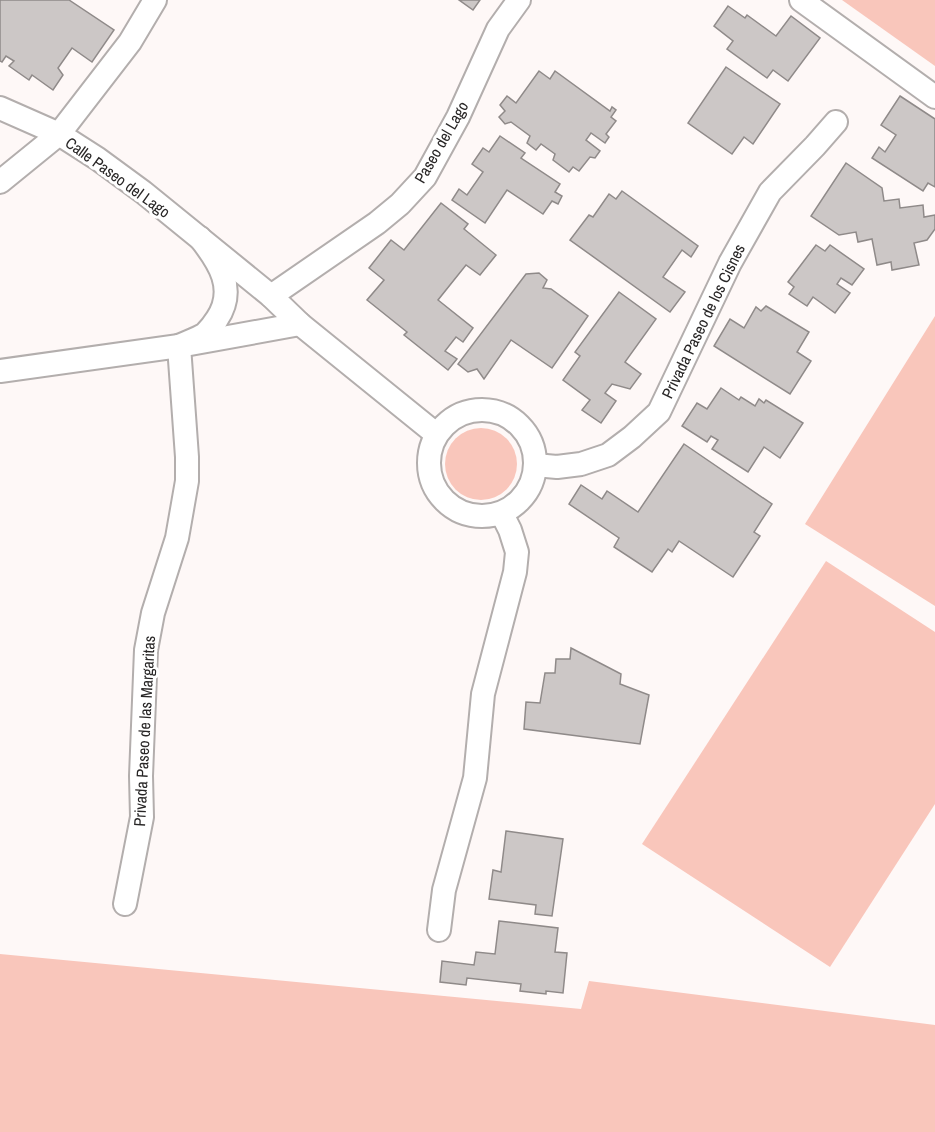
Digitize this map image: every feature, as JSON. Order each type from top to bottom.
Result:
[{"type":"street","points":[[0,182],[59,134],[130,42],[155,0]]},
{"type":"street","name":"Paseo del Lago","points":[[271,296],[377,223],[400,204],[425,177],[458,117],[498,29],[519,0]]},
{"type":"street","points":[[801,0],[935,97]]},
{"type":"street","name":"Calle Paseo del Lago","points":[[0,108],[59,134],[98,159],[200,237],[271,296],[300,324],[436,434]]},
{"type":"street","name":"Privada Paseo de los Cisnes","points":[[536,465],[557,467],[581,464],[608,455],[632,438],[658,412],[730,263],[771,192],[836,122]]},
{"type":"street","name":"Calle Paseo del Lago","points":[[178,346],[206,333],[222,312],[226,296],[224,276],[214,256],[200,237]]},
{"type":"street","name":"Calle Paseo del Lago","points":[[0,371],[178,346],[300,324]]},
{"type":"street","name":"Privada Paseo de las Margaritas","points":[[124,904],[142,817],[141,776],[146,650],[153,613],[177,538],[187,481],[178,346]]},
{"type":"street","points":[[488,410],[507,416],[522,428],[532,445],[536,465],[531,484],[520,501],[502,513],[479,517],[458,512],[440,498],[430,477],[429,455],[436,434],[450,419],[468,411],[488,410]]},
{"type":"street","points":[[439,930],[444,890],[475,778],[483,694],[515,572],[517,552],[502,513]]},
{"type":"shaded area","points":[[842,0],[935,0],[935,66]]},
{"type":"shaded area","points":[[935,316],[935,606],[805,524]]},
{"type":"shaded area","points":[[474,428],[488,428],[507,438],[517,457],[517,471],[507,490],[488,500],[474,500],[455,490],[445,471],[445,457],[455,438]]},
{"type":"shaded area","points":[[826,561],[935,632],[935,804],[830,967],[642,844]]},
{"type":"shaded area","points":[[0,954],[581,1009],[589,981],[935,1025],[935,1132],[0,1132]]},
{"type":"building","points":[[0,0],[69,0],[114,30],[92,62],[72,48],[58,68],[63,75],[53,90],[32,75],[29,80],[9,66],[14,61],[6,56],[2,62],[0,61]]},
{"type":"building","points":[[459,0],[480,0],[473,10]]},
{"type":"building","points":[[728,6],[745,18],[747,15],[776,36],[791,16],[820,38],[788,81],[773,70],[767,78],[727,49],[733,41],[714,26]]},
{"type":"building","points":[[726,67],[780,104],[753,144],[744,137],[732,154],[688,123]]},
{"type":"building","points":[[539,71],[550,79],[555,71],[610,111],[612,107],[616,110],[611,117],[616,121],[606,134],[609,137],[605,143],[591,133],[586,140],[600,151],[595,158],[590,157],[579,171],[573,167],[569,172],[553,160],[555,154],[541,144],[536,150],[527,143],[530,136],[511,122],[505,124],[499,117],[505,111],[500,105],[507,96],[516,103]]},
{"type":"building","points":[[900,96],[935,119],[935,187],[928,183],[923,191],[872,158],[879,147],[885,152],[896,135],[881,125]]},
{"type":"building","points":[[500,136],[525,153],[521,158],[560,184],[555,192],[562,196],[558,204],[552,201],[543,214],[507,190],[485,223],[452,200],[459,189],[467,195],[483,172],[472,164],[483,148],[489,152]]},
{"type":"building","points":[[846,163],[882,188],[884,201],[899,199],[900,208],[923,205],[924,217],[935,215],[935,229],[927,240],[914,243],[919,265],[892,270],[891,262],[877,265],[872,239],[858,242],[856,232],[839,235],[811,216]]},
{"type":"building","points":[[622,191],[698,246],[691,257],[682,250],[663,277],[685,292],[670,312],[570,240],[589,215],[593,217],[609,194],[616,199]]},
{"type":"building","points":[[441,203],[468,224],[464,229],[496,255],[480,275],[466,265],[438,300],[473,328],[463,342],[456,337],[445,351],[457,359],[448,370],[404,335],[407,332],[367,300],[384,280],[369,268],[391,240],[404,250]]},
{"type":"building","points":[[816,245],[825,251],[830,245],[864,269],[852,285],[841,278],[837,284],[850,293],[835,313],[813,297],[807,306],[789,294],[794,287],[788,282]]},
{"type":"building","points":[[539,273],[547,280],[543,288],[551,289],[588,316],[552,368],[511,340],[484,379],[477,369],[468,372],[458,364],[526,274]]},
{"type":"building","points":[[619,292],[656,319],[625,362],[641,374],[630,389],[612,384],[605,393],[616,401],[601,423],[582,410],[590,400],[563,380],[580,356],[575,352]]},
{"type":"building","points":[[766,306],[809,332],[797,352],[811,361],[790,394],[714,346],[730,319],[744,328],[756,307],[761,311]]},
{"type":"building","points":[[721,388],[739,400],[741,397],[755,406],[759,399],[764,403],[766,400],[803,423],[780,458],[764,447],[748,472],[712,449],[718,440],[711,436],[707,442],[682,426],[697,403],[707,409]]},
{"type":"building","points":[[684,444],[772,504],[754,532],[760,536],[733,577],[679,541],[672,552],[668,549],[652,572],[614,547],[619,538],[569,504],[581,485],[602,499],[607,491],[638,512]]},
{"type":"building","points":[[571,648],[621,674],[620,684],[649,695],[640,744],[524,729],[526,702],[540,703],[545,673],[555,673],[556,659],[570,659]]},
{"type":"building","points":[[506,831],[563,839],[552,916],[535,914],[536,905],[489,899],[493,870],[501,872]]},
{"type":"building","points":[[499,921],[558,928],[555,952],[567,953],[563,993],[520,991],[521,984],[467,978],[466,985],[440,982],[442,961],[474,965],[476,952],[495,954]]}]
